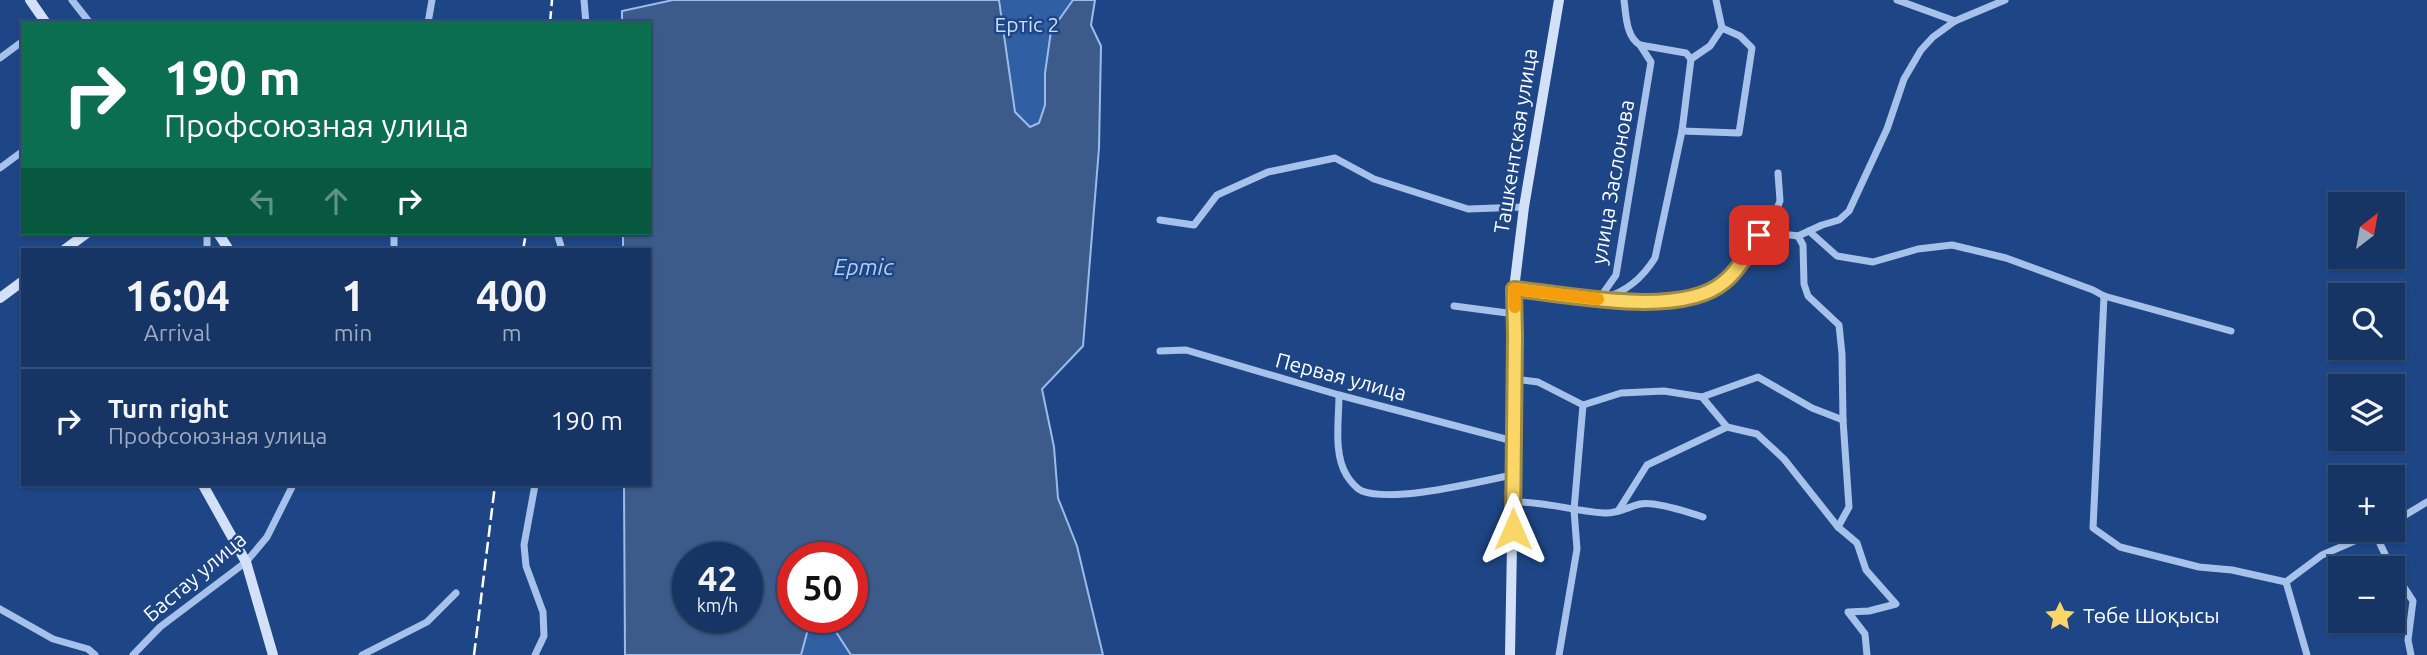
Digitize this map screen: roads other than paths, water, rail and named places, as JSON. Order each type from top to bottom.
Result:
[{"type":"main road","name":"Ташкентская улица","points":[[1510,655],[1514,289],[1524,207],[1559,0]]},
{"type":"main road","points":[[33,1],[45,21]]},
{"type":"main road","points":[[67,248],[84,235]]},
{"type":"main road","points":[[0,298],[21,282]]},
{"type":"main road","points":[[204,486],[246,562],[273,655]]},
{"type":"street","points":[[72,0],[88,21]]},
{"type":"street","points":[[428,21],[432,0]]},
{"type":"street","points":[[584,0],[586,21]]},
{"type":"street","name":"улица Заслонова","points":[[1598,299],[1616,275],[1651,62],[1640,45],[1633,41],[1624,0]]},
{"type":"street","points":[[1640,45],[1686,53],[1691,59],[1710,46],[1722,28],[1716,0]]},
{"type":"street","points":[[1897,0],[1955,21]]},
{"type":"street","points":[[1514,289],[1598,299],[1675,301],[1714,289],[1726,281],[1759,235],[1767,232],[1798,236],[1839,220],[1849,211],[1887,129],[1904,79],[1921,50],[1933,37],[1955,21],[2005,0]]},
{"type":"street","points":[[1682,131],[1739,133],[1752,48],[1740,36],[1722,28]]},
{"type":"street","points":[[0,58],[21,42]]},
{"type":"street","name":"улица Заслонова","points":[[1598,299],[1618,294],[1634,284],[1646,273],[1655,258],[1682,131],[1691,59]]},
{"type":"street","points":[[0,168],[21,152]]},
{"type":"street","points":[[1160,220],[1195,225],[1217,195],[1268,172],[1335,158],[1374,179],[1468,209],[1524,207]]},
{"type":"street","points":[[1767,232],[1780,201],[1778,173]]},
{"type":"street","points":[[1809,231],[1837,256],[1873,262],[1918,249],[1952,246],[2006,258],[2104,296],[2231,331]]},
{"type":"street","points":[[1798,236],[1803,245],[1804,284],[1808,296],[1839,326],[1849,507],[1838,527]]},
{"type":"street","points":[[2104,296],[2093,528],[2120,547],[2199,567],[2232,570],[2286,582],[2322,555],[2354,542]]},
{"type":"street","points":[[1454,306],[1515,314]]},
{"type":"street","name":"Первая улица","points":[[1160,351],[1186,350],[1339,395],[1513,441]]},
{"type":"street","points":[[1515,379],[1538,382],[1583,405],[1621,393],[1664,391],[1702,397],[1758,377],[1812,408],[1843,420]]},
{"type":"street","points":[[1339,395],[1341,462],[1347,476],[1360,490],[1382,495],[1423,492],[1513,474]]},
{"type":"street","points":[[1702,397],[1727,427],[1757,434],[1784,459],[1838,527],[1857,543],[1866,570],[1896,604],[1869,611],[1849,612],[1864,634],[1867,655]]},
{"type":"street","points":[[1559,655],[1577,549],[1574,510],[1583,405]]},
{"type":"street","points":[[1618,511],[1647,465],[1727,427]]},
{"type":"street","name":"Бастау улица","points":[[133,655],[160,627],[246,562],[267,537],[292,486]]},
{"type":"street","points":[[535,486],[524,545],[526,566],[543,612],[544,636],[535,655]]},
{"type":"street","points":[[1513,502],[1537,502],[1574,510],[1608,513],[1643,503],[1703,517]]},
{"type":"street","points":[[2405,515],[2427,502]]},
{"type":"street","points":[[2286,582],[2306,655]]},
{"type":"street","points":[[2405,589],[2413,601],[2409,640],[2412,655]]},
{"type":"street","points":[[362,655],[428,622],[456,593]]},
{"type":"street","points":[[0,609],[53,639],[88,649],[95,655]]},
{"type":"water","name":"Ертіс","points":[[673,0],[999,0],[1015,112],[1030,127],[1039,123],[1045,105],[1045,73],[1051,31],[1073,0],[1095,0],[1091,25],[1101,46],[1099,148],[1083,346],[1042,389],[1054,447],[1058,498],[1077,546],[1103,655],[851,655],[837,633],[868,633],[868,542],[777,542],[777,633],[807,633],[801,655],[625,655],[624,486],[651,486],[651,248],[623,248],[623,235],[651,235],[651,21],[622,21],[622,11]]},
{"type":"railway","points":[[550,21],[552,0]]},
{"type":"railway","points":[[523,248],[526,235]]},
{"type":"railway","points":[[474,655],[495,486]]},
{"type":"place","name":"Төбе Шоқысы","points":[[2060,616]]},
{"type":"park label","name":"Ертіс 2","points":[[1027,25]]}]
